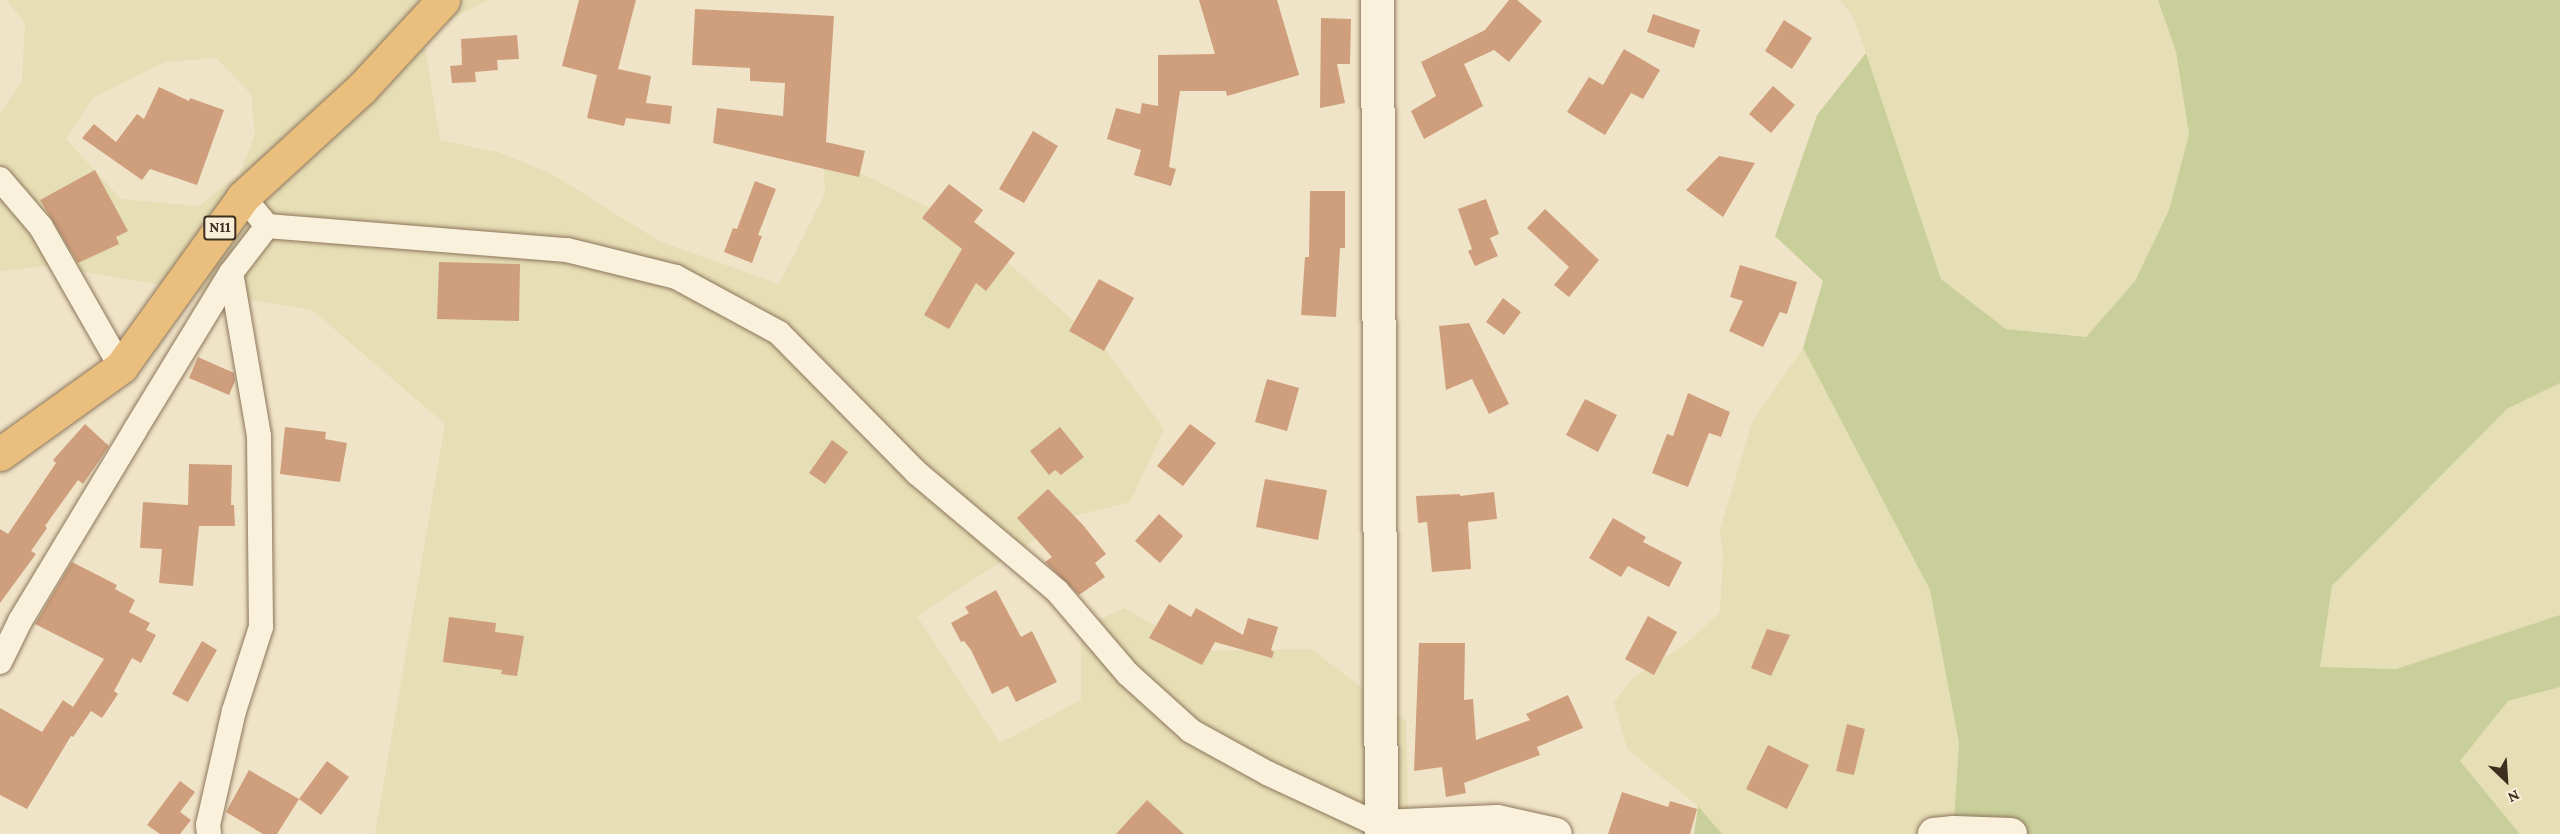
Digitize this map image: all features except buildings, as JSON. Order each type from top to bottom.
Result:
[{"type":"highway","name":"N11","points":[[0,454],[121,367],[243,197],[361,88],[443,0]]},
{"type":"main road","points":[[1377,0],[1381,830]]},
{"type":"street","points":[[0,179],[41,226],[121,367]]},
{"type":"street","points":[[243,197],[267,226],[567,250],[676,277],[779,333],[917,473],[1056,591],[1128,674],[1191,731],[1381,830],[1497,820],[1556,834]]},
{"type":"street","points":[[0,662],[20,621],[231,273],[267,226]]},
{"type":"street","points":[[209,834],[208,825],[234,711],[261,627],[258,436],[231,273]]},
{"type":"street","points":[[1934,834],[1953,832],[2012,834]]},
{"type":"shaded area","points":[[6,0],[489,0],[423,33],[440,140],[498,152],[552,174],[659,241],[779,284],[825,194],[823,147],[835,160],[969,228],[1105,349],[1164,429],[1130,502],[1070,517],[917,616],[1000,743],[1081,700],[1081,628],[1124,608],[1200,651],[1311,649],[1406,721],[1409,834],[375,834],[445,424],[312,310],[49,266],[0,271],[0,113],[22,82],[25,23]],"holes":[[[216,58],[251,94],[255,134],[240,173],[199,206],[121,199],[66,139],[93,98],[165,62]]]},
{"type":"shaded area","points":[[1840,0],[2158,0],[2176,52],[2189,134],[2169,210],[2135,281],[2086,337],[2006,329],[1941,279],[1866,53],[1852,15]]},
{"type":"shaded area","points":[[1803,348],[1930,590],[1959,743],[1953,834],[1722,834],[1698,806],[1627,749],[1614,702],[1633,678],[1686,644],[1720,612],[1723,557],[1720,530],[1752,422]]},
{"type":"shaded area","points":[[2560,383],[2560,615],[2396,669],[2320,667],[2332,586],[2507,409]]},
{"type":"shaded area","points":[[2560,687],[2560,834],[2520,834],[2460,761],[2508,701]]},
{"type":"green space","points":[[2158,0],[2560,0],[2560,383],[2507,409],[2332,586],[2320,667],[2396,669],[2560,615],[2560,687],[2508,701],[2460,761],[2520,834],[1953,834],[1959,743],[1930,590],[1803,348],[1823,281],[1775,236],[1817,115],[1866,53],[1941,279],[2006,329],[2086,337],[2135,281],[2169,210],[2189,134],[2176,52]]},
{"type":"green space","points":[[1698,806],[1722,834],[1694,834]]}]
